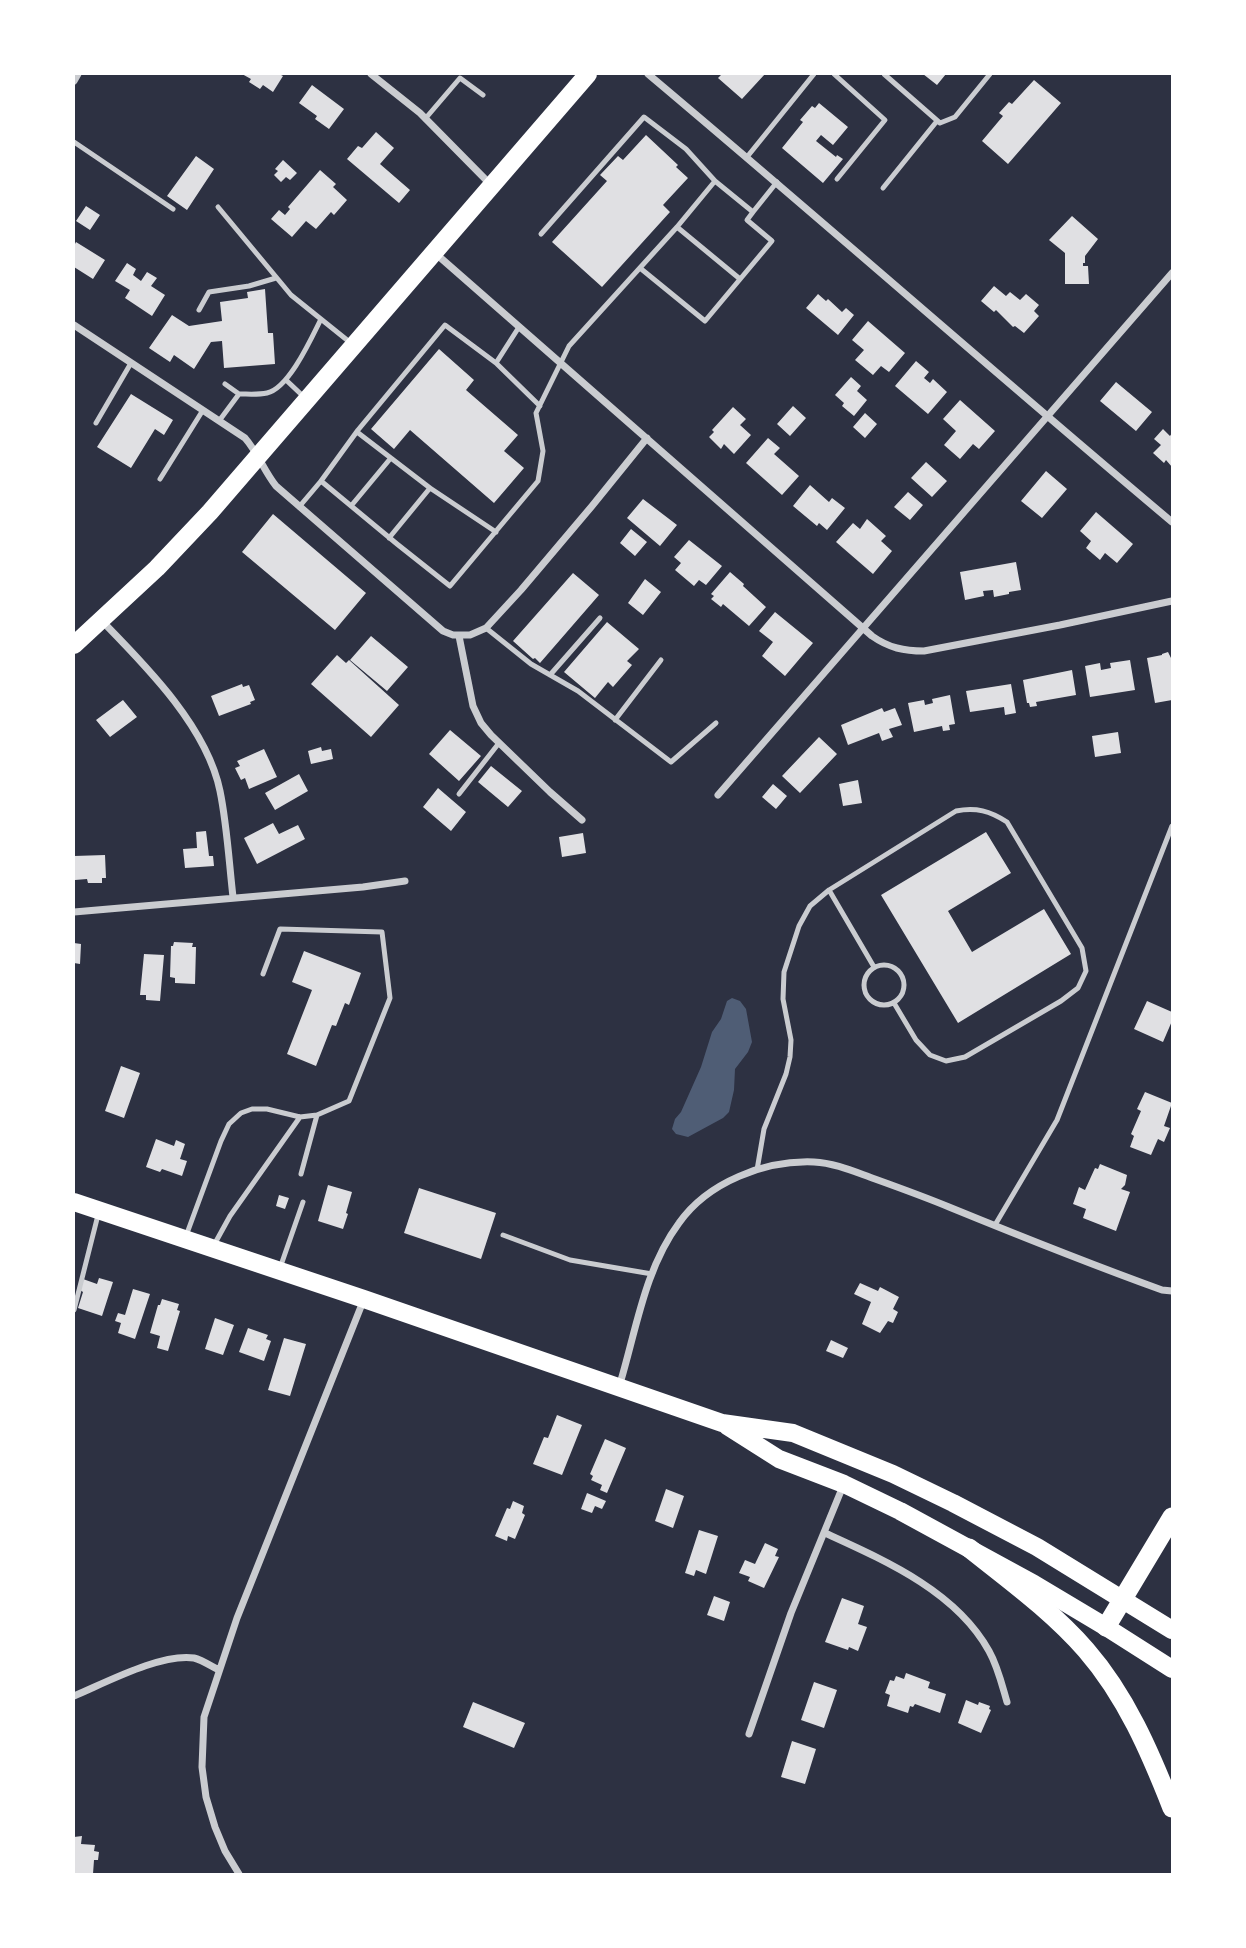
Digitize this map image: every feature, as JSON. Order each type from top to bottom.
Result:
[{"type":"highway","points":[[1106,1627],[1172,1517]]},
{"type":"highway","points":[[969,1548],[1044,1609],[1086,1650],[1135,1722],[1151,1753],[1172,1808]]},
{"type":"main road","points":[[77,637],[102,620],[157,568],[210,512],[588,74]]},
{"type":"main road","points":[[74,1202],[722,1423],[793,1433],[893,1474],[1025,1541],[1172,1630]]},
{"type":"main road","points":[[722,1423],[779,1459],[844,1484],[969,1548],[1106,1627],[1172,1669]]},
{"type":"street","points":[[74,81],[78,74]]},
{"type":"street","points":[[371,74],[425,119],[492,185]]},
{"type":"street","points":[[648,74],[1172,522]]},
{"type":"street","points":[[435,252],[863,628],[890,647],[924,651],[1172,601]]},
{"type":"street","points":[[718,795],[1172,273]]},
{"type":"street","points":[[74,325],[246,438],[265,473],[276,486],[423,615],[443,631],[458,636],[470,635],[486,628],[647,438]]},
{"type":"street","points":[[102,620],[172,700],[200,739],[220,789],[233,897]]},
{"type":"street","points":[[458,636],[473,706],[481,723],[499,744],[582,820]]},
{"type":"street","points":[[74,912],[405,881]]},
{"type":"street","points":[[619,1387],[652,1274],[664,1246],[680,1221],[701,1199],[725,1184],[757,1170],[793,1162],[817,1162],[840,1167],[918,1194],[1094,1266],[1162,1290],[1172,1290]]},
{"type":"street","points":[[239,1874],[225,1851],[206,1797],[202,1767],[204,1717],[237,1618],[364,1299]]},
{"type":"street","points":[[749,1734],[792,1613],[844,1484]]},
{"type":"street","points":[[825,1533],[887,1562],[920,1582],[958,1612],[975,1630],[989,1651],[1007,1702]]},
{"type":"street","points":[[74,1696],[137,1669],[174,1658],[196,1658],[219,1670]]},
{"type":"lane","points":[[747,157],[814,74]]},
{"type":"lane","points":[[834,74],[885,120],[837,178]]},
{"type":"lane","points":[[884,74],[940,123],[955,117],[990,74]]},
{"type":"lane","points":[[425,119],[460,78],[483,95]]},
{"type":"lane","points":[[541,234],[644,117],[686,149],[715,181],[753,212]]},
{"type":"lane","points":[[883,188],[937,121]]},
{"type":"lane","points":[[74,142],[173,209]]},
{"type":"lane","points":[[321,481],[450,586],[538,481],[543,451],[536,413],[569,345],[677,227],[715,181]]},
{"type":"lane","points":[[640,268],[705,321],[772,241],[747,220],[777,182]]},
{"type":"lane","points":[[218,206],[290,295],[354,346]]},
{"type":"lane","points":[[677,227],[740,279]]},
{"type":"lane","points":[[199,310],[209,292],[249,286],[276,278]]},
{"type":"lane","points":[[225,384],[239,394],[269,393],[286,380],[321,319]]},
{"type":"lane","points":[[299,506],[445,326],[496,363],[540,406]]},
{"type":"lane","points":[[496,363],[519,327]]},
{"type":"lane","points":[[96,423],[131,363]]},
{"type":"lane","points":[[286,380],[307,400]]},
{"type":"lane","points":[[219,421],[239,394]]},
{"type":"lane","points":[[160,479],[203,410]]},
{"type":"lane","points":[[357,432],[430,488],[496,532]]},
{"type":"lane","points":[[351,506],[390,458]]},
{"type":"lane","points":[[389,538],[430,488]]},
{"type":"lane","points":[[550,675],[600,618]]},
{"type":"lane","points":[[486,628],[531,664],[578,691],[671,762],[716,723]]},
{"type":"lane","points":[[615,720],[661,660]]},
{"type":"lane","points":[[459,794],[499,744]]},
{"type":"lane","points":[[757,1170],[764,1129],[790,1057],[791,1040],[783,999],[784,972],[799,926],[810,905],[956,811],[971,808],[993,813],[1007,821],[1082,948],[1086,971],[1078,988],[1061,1001],[965,1057],[946,1061],[930,1055],[916,1040],[894,1003]]},
{"type":"lane","points":[[995,1226],[1057,1120],[1172,826]]},
{"type":"lane","points":[[830,890],[874,967]]},
{"type":"lane","points":[[185,1239],[220,1141],[229,1124],[241,1113],[252,1109],[287,1112],[300,1117],[317,1115],[349,1101],[390,998],[382,932],[280,929],[263,974]]},
{"type":"lane","points":[[888,965],[900,972],[905,985],[900,998],[894,1003],[876,1004],[867,995],[864,983],[874,967],[888,965]]},
{"type":"lane","points":[[301,1174],[317,1115]]},
{"type":"lane","points":[[213,1248],[230,1216],[300,1117]]},
{"type":"lane","points":[[279,1270],[303,1202]]},
{"type":"lane","points":[[74,1310],[99,1211]]},
{"type":"lane","points":[[503,1235],[570,1260],[652,1274]]},
{"type":"water","points":[[732,998],[740,1001],[746,1009],[752,1042],[735,1069],[729,1112],[688,1137],[676,1134],[672,1129],[675,1119],[681,1112],[701,1067],[712,1032],[721,1019],[727,1001]]},
{"type":"building","points":[[242,74],[283,76],[273,92],[263,85],[260,89]]},
{"type":"building","points":[[722,74],[765,74],[742,99],[718,78]]},
{"type":"building","points":[[923,74],[946,74],[937,85]]},
{"type":"building","points":[[1034,80],[1061,103],[1008,164],[982,141],[1003,116],[999,113],[1009,102],[1012,104]]},
{"type":"building","points":[[312,85],[344,109],[329,129],[299,103]]},
{"type":"building","points":[[819,103],[848,127],[833,145],[821,135],[816,141],[836,157],[837,155],[843,159],[823,183],[782,148],[803,122],[800,120],[812,106],[815,108]]},
{"type":"building","points":[[376,132],[394,148],[380,164],[410,190],[399,203],[347,159],[358,146],[362,148]]},
{"type":"building","points":[[646,135],[688,178],[663,205],[670,212],[602,287],[552,242],[607,181],[600,175],[618,156],[623,160]]},
{"type":"building","points":[[196,156],[214,169],[187,210],[167,196]]},
{"type":"building","points":[[283,160],[297,173],[290,180],[286,177],[281,182],[274,175],[278,171],[275,169]]},
{"type":"building","points":[[320,170],[336,184],[333,187],[347,200],[334,215],[331,212],[316,229],[306,221],[292,237],[271,219],[279,210],[285,215],[290,209],[288,207]]},
{"type":"building","points":[[86,206],[100,215],[90,230],[76,221]]},
{"type":"building","points":[[1072,216],[1098,239],[1083,263],[1083,266],[1088,266],[1089,284],[1065,284],[1065,253],[1049,240]]},
{"type":"building","points":[[76,242],[105,260],[93,279],[74,267]]},
{"type":"building","points":[[127,263],[136,269],[133,275],[141,281],[147,272],[157,278],[151,286],[165,295],[152,316],[125,298],[130,290],[115,281]]},
{"type":"building","points":[[994,286],[1006,296],[1010,292],[1020,300],[1026,294],[1039,305],[1034,311],[1039,316],[1024,333],[981,301]]},
{"type":"building","points":[[265,289],[268,333],[273,333],[275,364],[224,368],[222,341],[211,342],[194,369],[174,355],[170,362],[149,348],[172,315],[189,326],[222,321],[220,302],[248,298],[247,292]]},
{"type":"building","points":[[818,294],[842,312],[846,308],[854,315],[838,335],[806,308]]},
{"type":"building","points":[[868,321],[905,353],[889,372],[881,366],[873,375],[855,360],[864,350],[852,340]]},
{"type":"building","points":[[439,349],[474,380],[466,390],[518,435],[504,451],[524,468],[494,503],[410,430],[394,449],[371,429]]},
{"type":"building","points":[[916,361],[929,372],[924,378],[930,383],[933,379],[947,392],[928,414],[895,386]]},
{"type":"building","points":[[851,377],[861,386],[857,391],[867,400],[854,416],[842,406],[844,403],[835,395]]},
{"type":"building","points":[[1116,382],[1152,412],[1136,431],[1100,401]]},
{"type":"building","points":[[131,394],[173,420],[164,435],[155,429],[131,468],[97,447]]},
{"type":"building","points":[[960,400],[995,431],[979,449],[973,444],[960,459],[944,445],[956,431],[943,419]]},
{"type":"building","points":[[793,406],[806,418],[790,436],[777,424]]},
{"type":"building","points":[[733,407],[746,419],[740,425],[751,435],[734,454],[724,444],[721,449],[709,437]]},
{"type":"building","points":[[865,413],[877,424],[865,438],[853,427]]},
{"type":"building","points":[[1163,429],[1170,436],[1172,433],[1172,467],[1153,453],[1161,445],[1154,439]]},
{"type":"building","points":[[768,438],[780,448],[774,454],[799,476],[782,495],[746,463]]},
{"type":"building","points":[[926,462],[947,481],[932,497],[911,478]]},
{"type":"building","points":[[1046,471],[1067,489],[1042,518],[1021,501]]},
{"type":"building","points":[[810,485],[829,502],[832,498],[845,508],[827,530],[819,523],[817,526],[793,506]]},
{"type":"building","points":[[908,492],[923,505],[910,520],[894,507]]},
{"type":"building","points":[[643,499],[677,525],[660,546],[627,518]]},
{"type":"building","points":[[1096,512],[1133,544],[1117,563],[1105,553],[1100,560],[1086,548],[1091,541],[1080,531]]},
{"type":"building","points":[[273,514],[366,593],[335,630],[242,552]]},
{"type":"building","points":[[867,519],[886,536],[881,541],[892,551],[873,574],[836,542],[853,523],[860,529]]},
{"type":"building","points":[[631,529],[647,542],[635,556],[620,543]]},
{"type":"building","points":[[689,540],[722,566],[706,585],[699,580],[694,586],[675,570],[681,563],[674,557]]},
{"type":"building","points":[[1016,562],[1021,590],[994,597],[993,590],[983,591],[984,596],[965,600],[960,572]]},
{"type":"building","points":[[730,572],[766,607],[749,626],[723,604],[721,607],[711,599],[714,596],[711,594]]},
{"type":"building","points":[[573,573],[599,595],[540,663],[513,641]]},
{"type":"building","points":[[645,579],[661,592],[643,615],[628,603]]},
{"type":"building","points":[[775,612],[813,643],[785,676],[762,656],[773,642],[759,631]]},
{"type":"building","points":[[607,622],[639,649],[627,661],[632,665],[613,687],[608,682],[595,698],[564,672]]},
{"type":"building","points":[[371,636],[408,667],[387,691],[350,660]]},
{"type":"building","points":[[1168,652],[1172,658],[1172,700],[1155,703],[1147,658]]},
{"type":"building","points":[[337,655],[346,663],[349,660],[399,705],[371,737],[311,684]]},
{"type":"building","points":[[1130,660],[1135,690],[1090,697],[1085,666],[1100,663],[1101,670],[1111,668],[1110,663]]},
{"type":"building","points":[[1072,670],[1076,695],[1036,702],[1037,706],[1030,707],[1023,680]]},
{"type":"building","points":[[242,684],[243,687],[249,685],[255,700],[219,716],[211,696]]},
{"type":"building","points":[[1011,684],[1016,713],[1005,715],[1004,707],[970,712],[966,691]]},
{"type":"building","points":[[950,695],[955,724],[949,725],[950,730],[943,731],[942,726],[914,732],[908,703],[924,700],[925,705],[933,703],[932,699]]},
{"type":"building","points":[[123,700],[137,717],[110,737],[96,720]]},
{"type":"building","points":[[882,708],[884,712],[895,708],[902,725],[889,729],[893,737],[882,741],[879,733],[848,745],[841,725]]},
{"type":"building","points":[[450,730],[481,756],[459,781],[429,754]]},
{"type":"building","points":[[1118,732],[1121,753],[1095,757],[1092,736]]},
{"type":"building","points":[[819,737],[837,754],[800,793],[782,776]]},
{"type":"building","points":[[321,747],[322,751],[331,749],[333,759],[311,764],[308,751]]},
{"type":"building","points":[[264,749],[277,777],[249,789],[245,778],[241,780],[235,768],[240,766],[237,761]]},
{"type":"building","points":[[491,766],[522,791],[508,807],[478,782]]},
{"type":"building","points":[[299,774],[308,791],[275,810],[265,793]]},
{"type":"building","points":[[858,780],[862,803],[843,806],[839,784]]},
{"type":"building","points":[[773,784],[787,796],[776,809],[762,797]]},
{"type":"building","points":[[438,788],[466,812],[451,831],[423,807]]},
{"type":"building","points":[[273,823],[279,834],[298,825],[305,839],[257,864],[244,838]]},
{"type":"building","points":[[206,831],[209,856],[213,856],[214,866],[185,868],[183,849],[197,848],[196,832]]},
{"type":"building","points":[[986,832],[1011,873],[948,911],[972,952],[1044,909],[1071,954],[958,1023],[881,895]]},
{"type":"building","points":[[583,833],[586,853],[562,857],[559,837]]},
{"type":"building","points":[[105,855],[106,878],[102,878],[102,883],[88,883],[87,879],[75,880],[74,856]]},
{"type":"building","points":[[174,942],[193,943],[192,947],[196,947],[195,984],[175,983],[175,978],[170,977],[171,946]]},
{"type":"building","points":[[74,943],[81,944],[80,964],[74,963]]},
{"type":"building","points":[[304,951],[361,973],[349,1005],[345,1003],[336,1026],[332,1025],[316,1066],[287,1054],[312,990],[292,982]]},
{"type":"building","points":[[144,954],[164,955],[160,1001],[146,1000],[146,995],[140,995]]},
{"type":"building","points":[[1147,1001],[1172,1012],[1172,1021],[1163,1042],[1134,1029]]},
{"type":"building","points":[[121,1066],[140,1073],[124,1118],[105,1111]]},
{"type":"building","points":[[1145,1092],[1172,1103],[1164,1126],[1170,1128],[1164,1142],[1158,1139],[1151,1155],[1130,1147],[1134,1136],[1131,1134],[1141,1111],[1137,1109]]},
{"type":"building","points":[[156,1139],[174,1146],[176,1140],[185,1144],[180,1159],[187,1161],[182,1176],[146,1167]]},
{"type":"building","points":[[1100,1164],[1127,1175],[1125,1185],[1121,1189],[1130,1192],[1116,1231],[1083,1218],[1086,1209],[1073,1204],[1079,1187],[1085,1190],[1095,1168],[1098,1169]]},
{"type":"building","points":[[328,1185],[352,1192],[343,1229],[318,1221]]},
{"type":"building","points":[[419,1188],[496,1213],[481,1259],[404,1233]]},
{"type":"building","points":[[279,1195],[289,1198],[285,1209],[276,1206]]},
{"type":"building","points":[[99,1278],[113,1282],[102,1316],[78,1308],[83,1292],[80,1290],[83,1279],[97,1284]]},
{"type":"building","points":[[860,1283],[878,1291],[880,1287],[899,1297],[893,1309],[898,1312],[893,1323],[888,1321],[880,1333],[862,1324],[871,1302],[854,1294]]},
{"type":"building","points":[[133,1289],[150,1294],[135,1339],[118,1333],[121,1323],[115,1321],[118,1313],[125,1315]]},
{"type":"building","points":[[162,1299],[179,1304],[177,1310],[180,1311],[168,1351],[157,1348],[160,1336],[150,1333]]},
{"type":"building","points":[[215,1318],[234,1325],[223,1355],[205,1349]]},
{"type":"building","points":[[248,1328],[268,1335],[266,1339],[271,1341],[264,1361],[239,1352]]},
{"type":"building","points":[[284,1338],[306,1344],[290,1396],[268,1390]]},
{"type":"building","points":[[831,1340],[848,1348],[843,1358],[826,1351]]},
{"type":"building","points":[[557,1415],[582,1425],[562,1475],[533,1464]]},
{"type":"building","points":[[605,1439],[626,1448],[607,1493],[600,1490],[602,1485],[591,1480],[593,1476],[590,1474]]},
{"type":"building","points":[[666,1489],[684,1496],[673,1528],[655,1521]]},
{"type":"building","points":[[587,1493],[606,1501],[602,1509],[595,1506],[592,1513],[581,1509]]},
{"type":"building","points":[[513,1501],[524,1506],[522,1513],[525,1515],[515,1539],[508,1536],[507,1541],[495,1536],[507,1508],[510,1509]]},
{"type":"building","points":[[699,1530],[718,1536],[706,1574],[696,1570],[694,1576],[685,1573]]},
{"type":"building","points":[[765,1543],[778,1549],[775,1556],[779,1557],[764,1588],[748,1581],[750,1577],[739,1573],[745,1560],[755,1564]]},
{"type":"building","points":[[714,1596],[730,1602],[724,1621],[707,1615]]},
{"type":"building","points":[[842,1598],[864,1606],[858,1624],[867,1627],[858,1651],[825,1642]]},
{"type":"building","points":[[906,1673],[930,1682],[928,1688],[946,1694],[940,1713],[915,1704],[910,1706],[908,1713],[887,1706],[890,1695],[885,1693],[890,1680],[894,1681],[896,1676],[904,1679]]},
{"type":"building","points":[[814,1682],[837,1690],[824,1728],[801,1720]]},
{"type":"building","points":[[966,1700],[990,1706],[991,1710],[981,1733],[958,1723]]},
{"type":"building","points":[[473,1702],[525,1723],[514,1748],[463,1727]]},
{"type":"building","points":[[792,1741],[816,1749],[805,1784],[781,1777]]},
{"type":"building","points":[[82,1836],[81,1844],[95,1845],[94,1851],[99,1852],[98,1860],[94,1860],[93,1874],[74,1874],[74,1837]]}]
